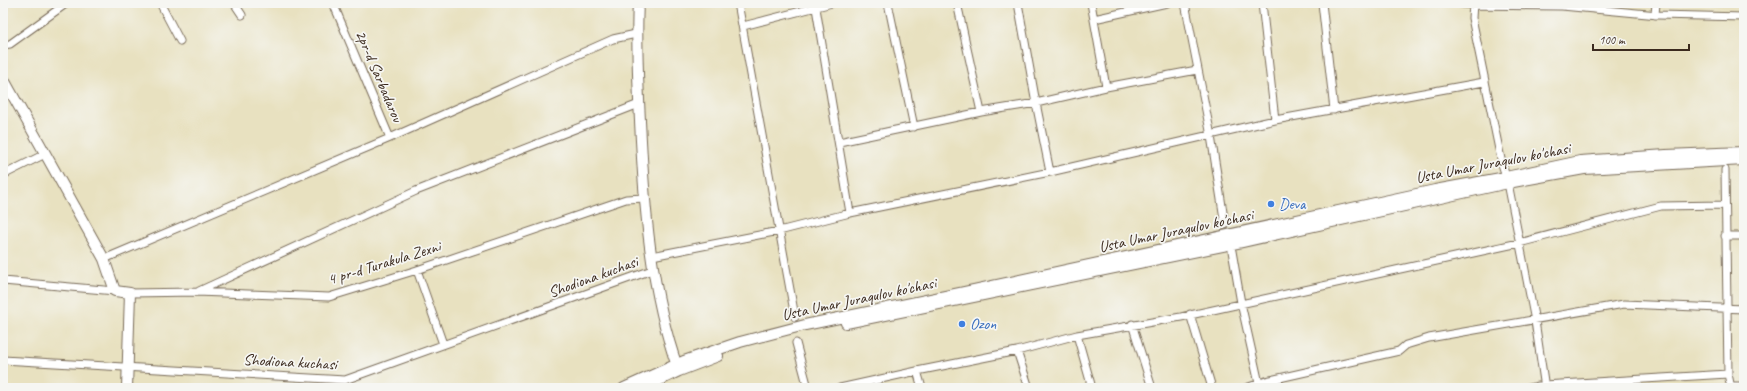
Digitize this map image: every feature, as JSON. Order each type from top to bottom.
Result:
[{"type":"main road","points":[[638,3],[636,34],[644,198],[652,256],[652,270],[668,336],[678,368]]},
{"type":"main road","points":[[3,78],[104,259],[115,291]]},
{"type":"main road","name":"Usta Umar Juraqulov ko'chasi","points":[[624,388],[678,368],[747,346],[810,331],[1236,243],[1507,180],[1580,161],[1666,154],[1744,152]]},
{"type":"main road","name":"Usta Umar Juraqulov ko'chasi","points":[[1507,180],[1584,169],[1744,160]]},
{"type":"main road","name":"4 pr-d Turakula Zexni","points":[[115,291],[130,293]]},
{"type":"main road","points":[[127,388],[130,293]]},
{"type":"main road","name":"Usta Umar Juraqulov ko'chasi","points":[[643,388],[678,368]]},
{"type":"street","points":[[3,45],[10,44],[67,3]]},
{"type":"street","points":[[160,3],[180,41]]},
{"type":"street","points":[[234,3],[242,14]]},
{"type":"street","name":"2pr-d Sarbadarov","points":[[333,3],[390,138]]},
{"type":"street","points":[[738,3],[794,317]]},
{"type":"street","points":[[743,26],[832,3]]},
{"type":"street","points":[[888,3],[914,127]]},
{"type":"street","points":[[957,3],[981,112]]},
{"type":"street","points":[[1018,3],[1050,172]]},
{"type":"street","points":[[1091,3],[1106,87]]},
{"type":"street","points":[[1094,19],[1167,3]]},
{"type":"street","points":[[1186,3],[1197,70],[1211,136],[1225,225]]},
{"type":"street","points":[[1262,3],[1275,120]]},
{"type":"street","points":[[1322,3],[1334,110]]},
{"type":"street","points":[[1455,3],[1562,4],[1655,15],[1744,17]]},
{"type":"street","points":[[1655,15],[1656,3]]},
{"type":"street","points":[[1473,4],[1472,18],[1484,82],[1503,169],[1507,180],[1534,320],[1544,386]]},
{"type":"street","points":[[816,8],[850,213]]},
{"type":"street","points":[[104,259],[390,138],[613,39],[636,34]]},
{"type":"street","points":[[839,142],[981,112],[1036,103],[1106,87],[1197,70]]},
{"type":"street","points":[[652,256],[779,231],[850,213],[1050,172],[1275,120],[1484,82]]},
{"type":"street","points":[[196,292],[416,191],[639,104]]},
{"type":"street","points":[[3,175],[45,154]]},
{"type":"street","points":[[1724,170],[1728,374],[1731,387],[1744,386]]},
{"type":"street","name":"4 pr-d Turakula Zexni","points":[[130,293],[196,292],[329,297],[417,270],[626,199],[644,198]]},
{"type":"street","points":[[840,388],[859,386],[916,371],[1017,351],[1077,335],[1190,314],[1519,243],[1662,206],[1724,205]]},
{"type":"street","points":[[1725,236],[1744,236]]},
{"type":"street","points":[[1232,251],[1241,303],[1260,386]]},
{"type":"street","points":[[417,270],[443,344]]},
{"type":"street","name":"Shodiona kuchasi","points":[[3,360],[345,380],[652,270]]},
{"type":"street","name":"4 pr-d Turakula Zexni","points":[[3,281],[115,291]]},
{"type":"street","points":[[1246,388],[1260,386],[1399,351],[1406,345],[1429,338],[1624,304],[1744,309]]},
{"type":"street","points":[[1190,314],[1212,388]]},
{"type":"street","points":[[1132,324],[1152,388]]},
{"type":"street","points":[[1077,335],[1092,388]]},
{"type":"street","points":[[796,343],[808,388]]},
{"type":"street","points":[[1017,351],[1028,388]]},
{"type":"street","points":[[916,371],[922,388]]},
{"type":"street","points":[[1529,388],[1728,374]]},
{"type":"place","name":"Deva","points":[[1271,204]]},
{"type":"place","name":"Ozon","points":[[962,324]]}]
